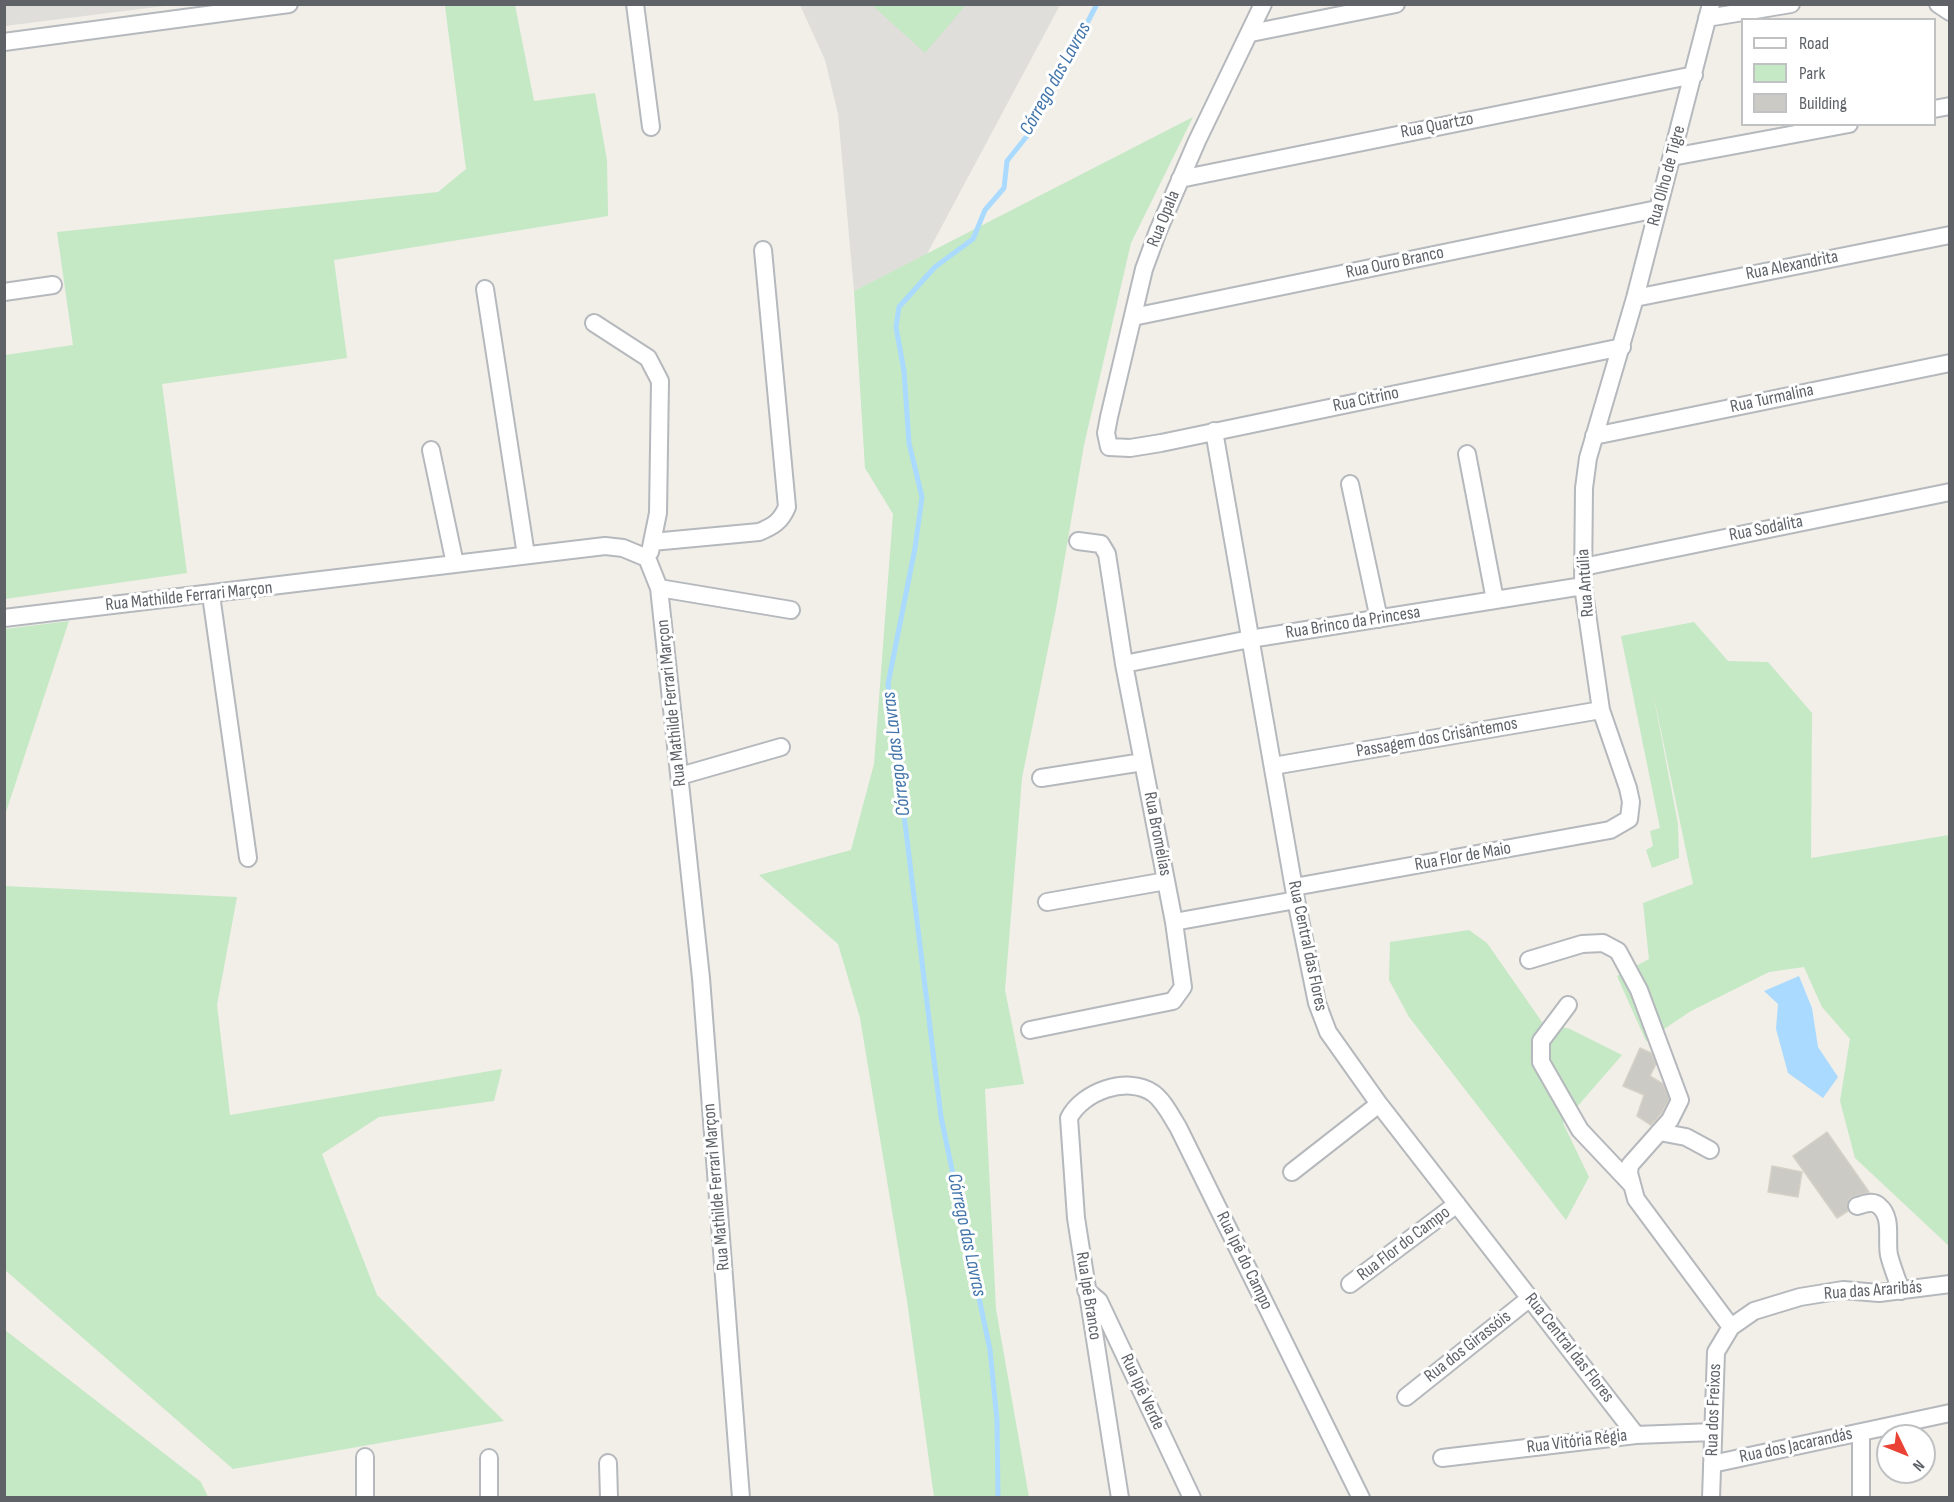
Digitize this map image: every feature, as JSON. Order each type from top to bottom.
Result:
[{"type":"street","points":[[4,42],[289,4]]},
{"type":"street","points":[[635,4],[651,127]]},
{"type":"street","name":"Rua Opala","points":[[1109,447],[1106,433],[1144,269],[1180,179],[1263,4]]},
{"type":"street","points":[[1251,33],[1396,4]]},
{"type":"street","points":[[1709,11],[1791,4]]},
{"type":"street","points":[[1938,4],[1950,12]]},
{"type":"street","name":"Rua Olho de Tigre","points":[[1622,347],[1709,11]]},
{"type":"street","name":"Rua Quartzo","points":[[1180,179],[1694,75]]},
{"type":"street","points":[[1672,157],[1838,126]]},
{"type":"street","name":"Rua Ouro Branco","points":[[1133,316],[1657,209]]},
{"type":"street","name":"Rua Alexandrita","points":[[1635,298],[1950,235]]},
{"type":"street","points":[[594,323],[648,358],[660,381],[658,513],[650,550],[759,532],[773,527],[782,519],[786,507],[763,250]]},
{"type":"street","points":[[4,291],[53,285]]},
{"type":"street","points":[[485,289],[526,555]]},
{"type":"street","name":"Rua Citrino","points":[[1109,447],[1141,447],[1622,347]]},
{"type":"street","name":"Rua Antúlia","points":[[1622,347],[1594,436],[1584,488],[1583,586],[1601,710],[1628,788],[1631,802],[1629,819]]},
{"type":"street","name":"Rua Turmalina","points":[[1594,436],[1950,363]]},
{"type":"street","name":"Rua Central das Flores","points":[[1214,431],[1295,893],[1317,1004],[1328,1032],[1379,1104],[1636,1435]]},
{"type":"street","points":[[431,450],[455,564]]},
{"type":"street","points":[[1467,453],[1495,600]]},
{"type":"street","points":[[1350,484],[1378,619]]},
{"type":"street","name":"Rua Sodalita","points":[[1583,567],[1950,492]]},
{"type":"street","name":"Rua Bromélias","points":[[1030,1030],[1173,1001],[1180,994],[1184,979],[1124,664],[1107,554],[1101,544],[1078,541]]},
{"type":"street","name":"Rua Mathilde Ferrari Marçon","points":[[4,618],[605,546],[650,550],[659,588],[701,978],[741,1497]]},
{"type":"street","name":"Rua Brinco da Princesa","points":[[1124,664],[1250,639],[1583,586]]},
{"type":"street","points":[[659,588],[791,610]]},
{"type":"street","points":[[211,595],[248,858]]},
{"type":"street","name":"Passagem dos Crisântemos","points":[[1273,766],[1601,710]]},
{"type":"street","points":[[680,776],[781,747]]},
{"type":"street","points":[[1041,778],[1143,762]]},
{"type":"street","name":"Rua Flor de Maio","points":[[1174,922],[1295,893],[1610,830],[1629,819]]},
{"type":"street","points":[[1047,902],[1166,881]]},
{"type":"street","points":[[1529,960],[1582,944],[1603,943],[1618,951],[1639,990],[1680,1100],[1670,1120],[1630,1166],[1631,1184],[1636,1199],[1731,1327]]},
{"type":"street","points":[[1568,1005],[1541,1041],[1540,1062],[1580,1130],[1631,1184]]},
{"type":"street","name":"Rua Ipê do Campo","points":[[1084,1098],[1128,1086],[1145,1089],[1155,1094],[1163,1103],[1178,1127],[1361,1497]]},
{"type":"street","name":"Rua Ipê Branco","points":[[1084,1098],[1069,1118],[1069,1133],[1086,1290],[1119,1497]]},
{"type":"street","points":[[1292,1172],[1379,1104]]},
{"type":"street","points":[[1659,1132],[1686,1137],[1710,1150]]},
{"type":"street","points":[[1857,1206],[1872,1202],[1879,1205],[1884,1212],[1888,1226],[1889,1254],[1900,1291]]},
{"type":"street","name":"Rua Flor do Campo","points":[[1350,1284],[1457,1204]]},
{"type":"street","name":"Rua das Araribás","points":[[1731,1327],[1754,1311],[1800,1297],[1843,1290],[1880,1293],[1950,1284]]},
{"type":"street","name":"Rua Ipê Verde","points":[[1086,1290],[1099,1301],[1192,1497]]},
{"type":"street","name":"Rua dos Girassóis","points":[[1406,1396],[1530,1298]]},
{"type":"street","name":"Rua dos Freixos","points":[[1711,1497],[1716,1352],[1731,1327]]},
{"type":"street","name":"Rua dos Jacarandás","points":[[1712,1464],[1950,1413]]},
{"type":"street","name":"Rua Vitória Régia","points":[[1442,1458],[1636,1435],[1713,1432]]},
{"type":"street","points":[[1861,1432],[1861,1497]]},
{"type":"street","points":[[365,1457],[365,1497]]},
{"type":"street","points":[[489,1458],[489,1497]]},
{"type":"street","points":[[608,1463],[609,1497]]},
{"type":"shaded area","points":[[5,4],[172,4],[172,5],[5,26]]},
{"type":"shaded area","points":[[800,5],[1060,5],[927,254],[854,291],[838,114],[825,60]]},
{"type":"green space","points":[[515,5],[534,101],[595,93],[607,160],[608,216],[334,260],[347,358],[162,384],[187,573],[5,599],[5,355],[73,345],[57,232],[438,192],[466,169],[445,6]]},
{"type":"green space","points":[[872,5],[966,5],[925,53]]},
{"type":"green space","points":[[1193,117],[1131,243],[1084,445],[1056,609],[1022,778],[1005,990],[1024,1084],[985,1089],[996,1309],[1029,1497],[934,1497],[907,1301],[860,1018],[838,944],[759,875],[851,850],[874,764],[893,514],[865,468],[854,291]]},
{"type":"green space","points":[[69,621],[5,815],[5,629]]},
{"type":"green space","points":[[1694,622],[1728,661],[1768,662],[1812,713],[1811,858],[1949,835],[1949,1246],[1855,1158],[1840,1101],[1850,1039],[1822,1007],[1804,967],[1769,972],[1691,1011],[1646,1041],[1617,976],[1649,959],[1643,903],[1693,884],[1652,688],[1678,824],[1679,858],[1652,868],[1646,850],[1653,846],[1650,831],[1660,828],[1621,636]]},
{"type":"green space","points":[[4,886],[237,897],[217,1005],[230,1115],[502,1069],[494,1101],[379,1117],[322,1154],[377,1295],[504,1421],[233,1469],[5,1270]]},
{"type":"green space","points":[[1469,930],[1487,943],[1542,1022],[1570,1029],[1622,1055],[1563,1123],[1589,1177],[1566,1220],[1409,1017],[1389,980],[1390,942]]},
{"type":"green space","points":[[5,1330],[201,1482],[208,1497],[5,1497]]},
{"type":"water","points":[[1799,976],[1812,1008],[1818,1047],[1838,1077],[1823,1098],[1788,1073],[1776,1029],[1778,1004],[1764,991]]},
{"type":"building","points":[[1640,1048],[1651,1053],[1656,1064],[1650,1076],[1663,1084],[1669,1099],[1661,1114],[1651,1125],[1637,1116],[1644,1095],[1623,1086]]},
{"type":"building","points":[[1827,1132],[1869,1192],[1850,1198],[1847,1204],[1848,1211],[1837,1218],[1793,1156]]},
{"type":"building","points":[[1772,1166],[1802,1172],[1798,1197],[1768,1192]]},
{"type":"waterway","name":"Córrego das Lavras","points":[[998,1498],[997,1420],[990,1350],[941,1117],[888,684],[915,548],[922,497],[909,443],[904,371],[896,327],[899,307],[935,267],[973,239],[985,210],[1004,188],[1007,161],[1031,131],[1097,4]]}]
